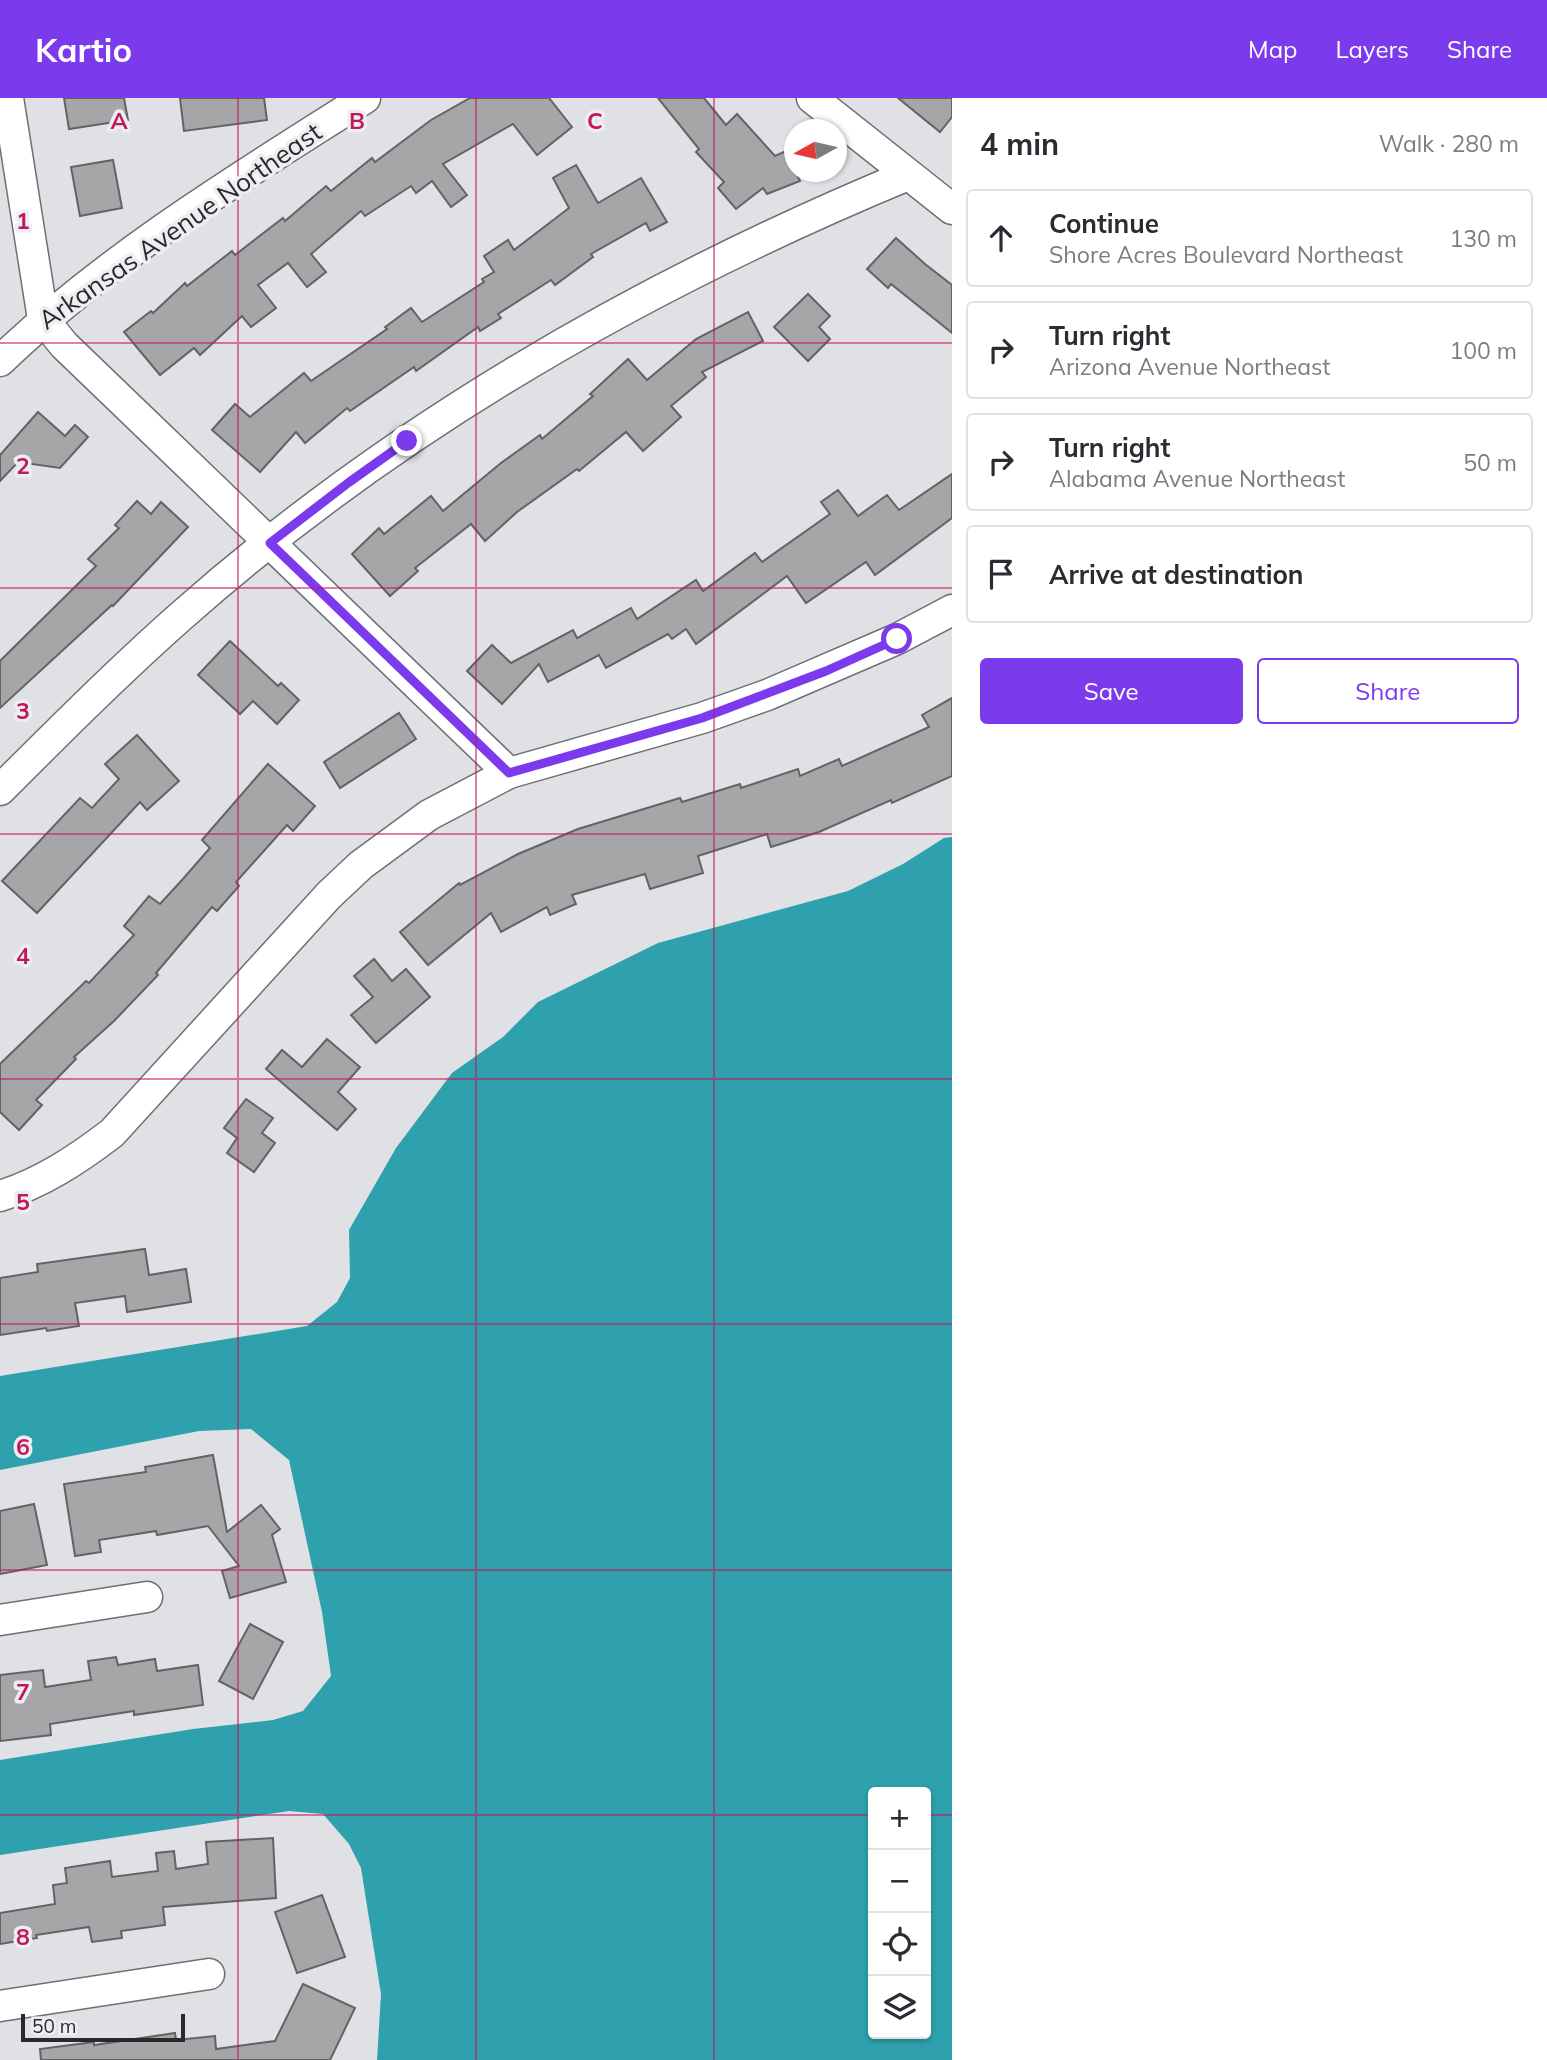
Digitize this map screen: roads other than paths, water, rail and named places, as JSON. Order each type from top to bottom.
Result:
[{"type":"street","points":[[8,98],[43,319],[64,345],[509,773]]},
{"type":"street","name":"Arkansas Avenue Northeast","points":[[0,361],[43,319],[225,188],[365,98]]},
{"type":"street","points":[[812,98],[952,209]]},
{"type":"street","points":[[0,790],[96,694],[182,615],[270,543],[407,441],[474,396],[639,299],[826,209],[908,174]]},
{"type":"street","points":[[4,1189],[49,1175],[82,1156],[112,1133],[329,895],[361,865],[429,816],[509,773],[702,718],[767,695],[897,639],[952,610]]},
{"type":"street","points":[[0,1620],[147,1597]]},
{"type":"street","points":[[0,2006],[209,1974]]},
{"type":"water","points":[[952,837],[952,2060],[377,2060],[381,1994],[361,1868],[349,1844],[323,1814],[289,1811],[0,1855],[0,1760],[193,1729],[273,1720],[303,1711],[331,1676],[322,1612],[289,1460],[251,1429],[199,1431],[0,1470],[0,1376],[307,1326],[337,1302],[350,1278],[349,1230],[396,1148],[452,1073],[503,1037],[538,1002],[658,943],[848,891],[903,864],[944,838]]}]
